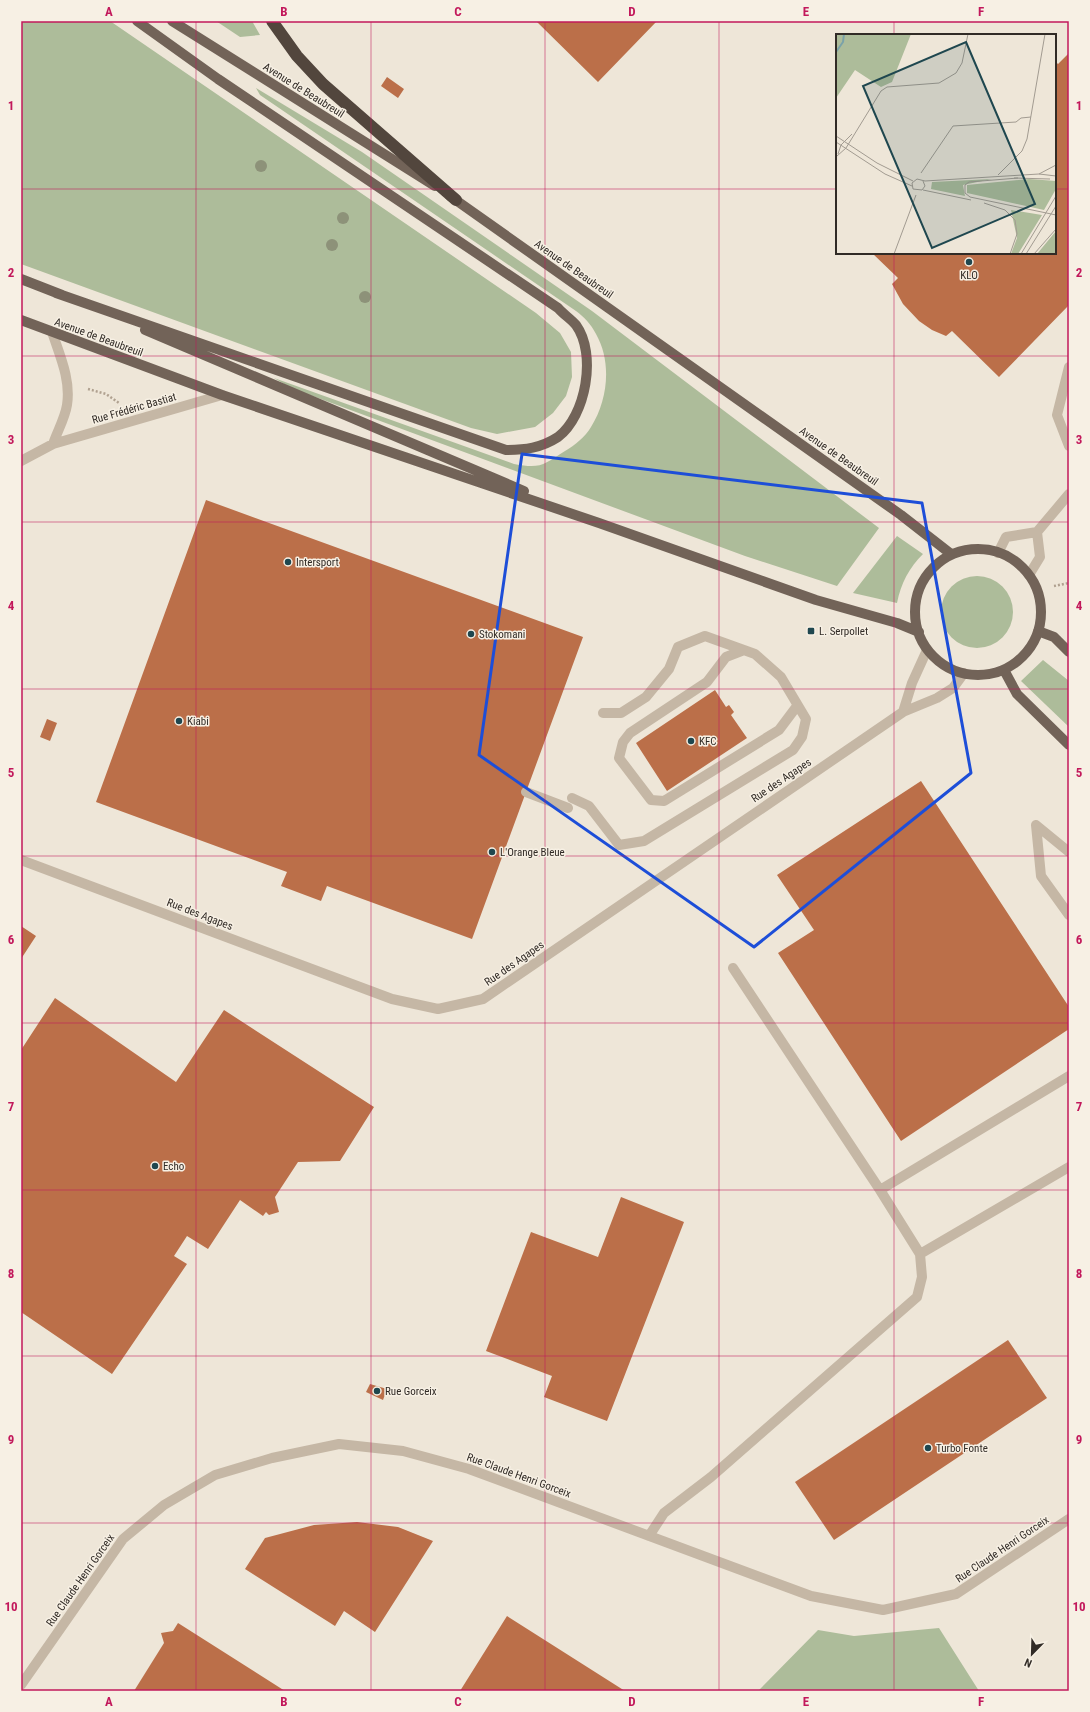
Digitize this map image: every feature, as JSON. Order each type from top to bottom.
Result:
[{"type":"highway","points":[[272,21],[297,56],[323,84],[456,200]]},
{"type":"main road","points":[[56,293],[506,450],[532,448],[543,445],[559,436],[569,424],[580,404],[588,368],[586,346],[576,325],[558,308],[218,79],[137,21]]},
{"type":"main road","name":"Avenue de Beaubreuil","points":[[172,21],[456,200],[895,510],[951,554]]},
{"type":"main road","name":"Avenue de Beaubreuil","points":[[21,278],[599,523]]},
{"type":"main road","name":"Avenue de Beaubreuil","points":[[21,320],[222,395],[599,523],[816,600],[919,632]]},
{"type":"main road","points":[[985,549],[998,554],[1013,560],[1029,575],[1039,595],[1041,609],[1038,631],[1022,657],[1004,670],[986,674],[964,673],[944,665],[927,650],[920,638],[915,617],[915,604],[921,584],[933,567],[951,554],[963,550],[985,549]]},
{"type":"main road","points":[[1038,631],[1054,637],[1069,652]]},
{"type":"main road","points":[[1004,670],[1017,694],[1069,745]]},
{"type":"street","points":[[52,332],[66,374],[67,386],[67,406],[52,444]]},
{"type":"street","points":[[1069,367],[1056,415],[1069,446]]},
{"type":"street","name":"Rue Frédéric Bastiat","points":[[21,461],[52,444],[222,395]]},
{"type":"street","points":[[998,554],[1006,537],[1037,532],[1069,494]]},
{"type":"street","points":[[1029,575],[1040,557],[1037,532]]},
{"type":"street","points":[[572,798],[589,806],[619,845],[644,841],[793,750],[802,737],[806,719],[781,677],[755,654],[705,636],[678,647],[669,669],[646,697],[621,713],[603,713]]},
{"type":"street","points":[[744,650],[726,657],[707,682],[630,733],[623,742],[619,758],[651,800],[664,801],[779,730],[797,706]]},
{"type":"street","points":[[903,712],[912,683],[927,650]]},
{"type":"street","name":"Rue des Agapes","points":[[21,860],[392,999],[438,1009],[484,999],[903,712],[937,698],[953,688],[964,673]]},
{"type":"street","points":[[526,792],[568,808]]},
{"type":"street","points":[[1069,852],[1036,825],[1041,876],[1069,915]]},
{"type":"street","points":[[649,1536],[664,1513],[711,1477],[917,1297],[922,1277],[920,1254],[880,1190],[733,968]]},
{"type":"street","points":[[880,1190],[1069,1076]]},
{"type":"street","points":[[920,1254],[1069,1167]]},
{"type":"street","name":"Rue Claude Henri Gorceix","points":[[21,1685],[123,1539],[164,1505],[215,1475],[272,1458],[339,1444],[403,1451],[470,1469],[811,1596],[883,1610],[956,1594],[1069,1519]]},
{"type":"path","points":[[67,386],[86,388],[106,394],[118,402],[136,420]]},
{"type":"path","points":[[1054,586],[1069,583]]},
{"type":"highlighted area","points":[[522,454],[922,503],[971,773],[754,947],[479,755]]},
{"type":"green space","points":[[21,21],[110,21],[536,313],[560,333],[571,352],[572,377],[566,396],[553,413],[535,427],[497,434],[471,428],[21,264]]},
{"type":"green space","points":[[216,21],[252,21],[260,35],[240,37]]},
{"type":"green space","points":[[256,88],[362,152],[592,311],[879,528],[837,586],[745,556],[291,388],[274,378],[514,464],[536,466],[552,460],[569,449],[589,431],[601,405],[606,381],[606,369],[601,345],[596,334],[590,324],[579,313],[260,95]]},
{"type":"green space","points":[[897,536],[923,554],[906,576],[897,603],[853,593]]},
{"type":"green space","points":[[977,576],[997,582],[1007,592],[1013,612],[1007,632],[997,642],[977,648],[957,642],[947,632],[941,612],[947,592],[957,582]]},
{"type":"green space","points":[[1043,660],[1069,681],[1069,727],[1021,681]]},
{"type":"green space","points":[[939,1628],[979,1691],[758,1691],[818,1630],[854,1636]]},
{"type":"building","points":[[536,21],[657,21],[598,82]]},
{"type":"building","points":[[1069,53],[1069,305],[999,377],[952,331],[946,336],[932,330],[919,321],[903,304],[892,284],[898,278],[873,254],[1056,254],[1056,62],[1058,64]]},
{"type":"building","points":[[387,77],[404,89],[398,98],[381,86]]},
{"type":"building","points":[[206,500],[583,637],[472,939],[327,886],[321,901],[281,886],[287,872],[96,802]]},
{"type":"building","name":"KFC","points":[[715,690],[726,707],[729,705],[734,712],[731,715],[747,738],[667,791],[636,743]]},
{"type":"building","points":[[47,719],[57,723],[50,741],[40,737]]},
{"type":"building","points":[[921,781],[1069,1007],[1069,1029],[901,1141],[778,953],[814,930],[777,875]]},
{"type":"building","points":[[21,926],[36,936],[21,959]]},
{"type":"building","points":[[55,998],[176,1082],[224,1010],[374,1107],[340,1161],[298,1162],[275,1197],[279,1212],[269,1215],[266,1212],[263,1216],[240,1200],[208,1249],[187,1236],[174,1256],[187,1264],[112,1374],[21,1312],[21,1050]]},
{"type":"building","points":[[621,1197],[684,1222],[607,1421],[544,1397],[552,1376],[486,1351],[531,1232],[598,1257]]},
{"type":"building","points":[[1008,1340],[1047,1398],[834,1540],[795,1482]]},
{"type":"building","name":"Rue Gorceix","points":[[370,1384],[387,1389],[383,1400],[366,1392]]},
{"type":"building","points":[[357,1522],[398,1527],[433,1541],[375,1632],[344,1611],[335,1626],[245,1569],[265,1538],[314,1525]]},
{"type":"building","points":[[507,1616],[625,1691],[460,1691]]},
{"type":"building","points":[[178,1623],[285,1691],[134,1691],[164,1643],[161,1633],[173,1631]]},
{"type":"place","name":"KLO","points":[[969,262]]},
{"type":"place","name":"Intersport","points":[[288,562]]},
{"type":"place","name":"L. Serpollet","points":[[811,631]]},
{"type":"place","name":"Stokomani","points":[[471,634]]},
{"type":"place","name":"Kiabi","points":[[179,721]]},
{"type":"place","name":"KFC","points":[[691,741]]},
{"type":"place","name":"L'Orange Bleue","points":[[492,852]]},
{"type":"place","name":"Echo","points":[[155,1166]]},
{"type":"place","name":"Rue Gorceix","points":[[377,1391]]},
{"type":"place","name":"Turbo Fonte","points":[[928,1448]]}]
